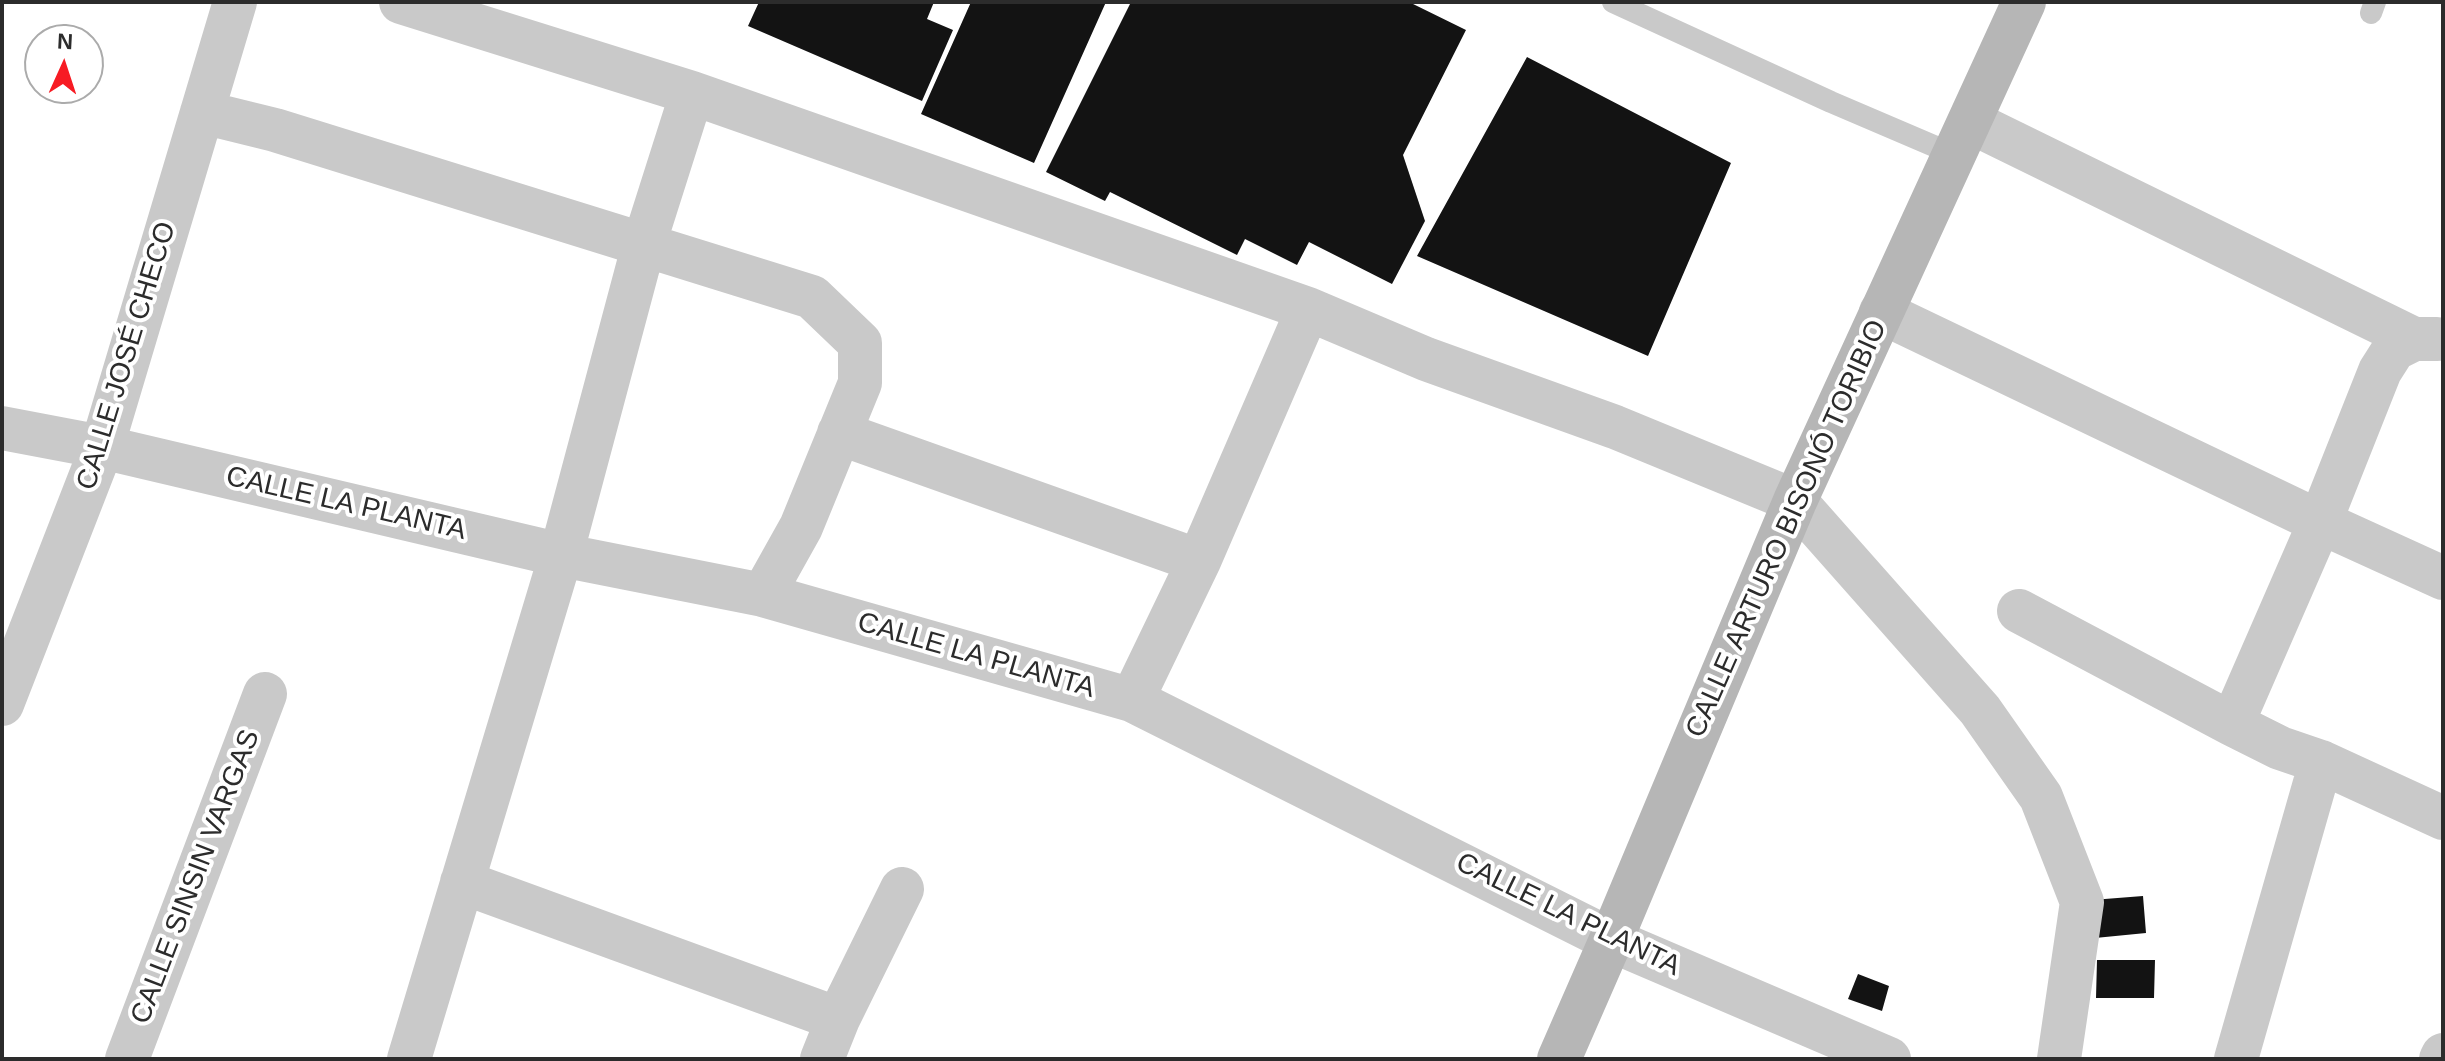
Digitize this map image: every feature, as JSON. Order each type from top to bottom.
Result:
[{"type":"street","name":"CALLE JOSÉ CHECO","points":[[2,704],[102,447],[235,2]]},
{"type":"street","points":[[401,2],[692,93],[1308,309],[1426,359],[1615,427],[1795,501],[1980,710],[2041,797],[2082,902],[2059,1059]]},
{"type":"street","name":"CALLE ARTURO BISONÓ TORIBIO","points":[[1559,1059],[1795,501],[2024,2]]},
{"type":"street","points":[[409,1059],[561,555],[644,244],[692,93]]},
{"type":"street","points":[[202,112],[275,130],[812,297],[860,343],[860,383],[801,527],[763,595]]},
{"type":"street","points":[[1963,139],[2429,340]]},
{"type":"street","points":[[1132,700],[1199,561],[1308,309]]},
{"type":"street","points":[[1881,312],[2443,578]]},
{"type":"street","points":[[2232,724],[2320,522],[2380,371],[2394,349],[2429,340]]},
{"type":"street","name":"CALLE LA PLANTA","points":[[2,428],[102,447],[561,555],[763,595],[1132,700],[1611,940],[1889,1059]]},
{"type":"street","points":[[839,433],[1199,561]]},
{"type":"street","points":[[2019,611],[2280,748],[2321,762],[2443,818]]},
{"type":"street","name":"CALLE SINSIN VARGAS","points":[[127,1059],[265,694]]},
{"type":"street","points":[[2236,1059],[2321,762]]},
{"type":"street","points":[[462,882],[838,1019]]},
{"type":"street","points":[[822,1059],[838,1019],[902,889]]},
{"type":"lane","points":[[1613,2],[1831,102],[1963,139]]},
{"type":"building","points":[[759,2],[934,2],[927,19],[953,30],[922,101],[748,26]]},
{"type":"building","points":[[971,2],[1106,2],[1034,163],[921,114]]},
{"type":"building","points":[[1131,2],[1409,2],[1466,30],[1403,155],[1425,221],[1392,284],[1309,242],[1297,265],[1245,239],[1237,255],[1110,192],[1105,201],[1046,172]]},
{"type":"building","points":[[1527,57],[1731,163],[1648,356],[1417,256]]},
{"type":"building","points":[[2143,896],[2146,933],[2095,938],[2092,900]]},
{"type":"building","points":[[2097,960],[2155,960],[2154,998],[2096,998]]},
{"type":"building","points":[[1858,974],[1889,986],[1882,1011],[1848,999]]}]
